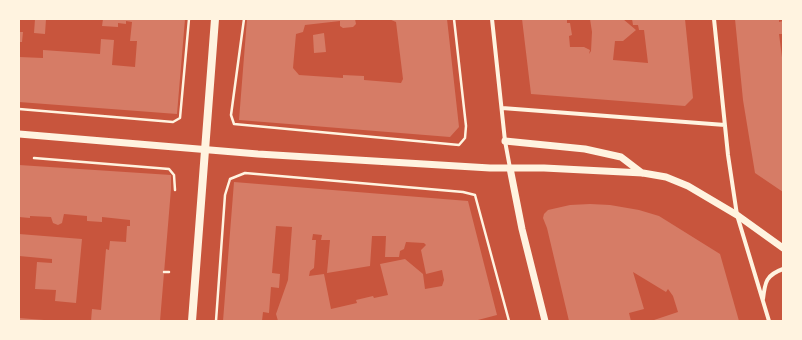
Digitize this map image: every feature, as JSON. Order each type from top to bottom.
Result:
[{"type":"main road","points":[[192,321],[215,19]]},
{"type":"street","points":[[492,19],[505,141],[522,229],[545,321]]},
{"type":"street","points":[[714,19],[725,125],[737,215],[769,321]]},
{"type":"street","points":[[502,108],[725,125]]},
{"type":"street","points":[[19,134],[258,154],[510,168],[544,168],[642,173],[666,177],[688,186],[737,215],[783,248]]},
{"type":"street","points":[[505,141],[585,149],[621,157],[642,173]]},
{"type":"street","points":[[763,301],[765,282],[774,272],[783,269]]},
{"type":"path","points":[[19,109],[173,122],[180,118],[189,19]]},
{"type":"path","points":[[244,19],[231,115],[234,124],[459,145],[465,138],[466,126],[454,19]]},
{"type":"path","points":[[34,158],[169,169],[174,175],[176,190]]},
{"type":"path","points":[[216,321],[225,195],[230,179],[245,173],[463,192],[476,195],[509,321]]},
{"type":"path","points":[[164,272],[169,272]]},
{"type":"building","points":[[35,19],[46,19],[45,34],[34,33]]},
{"type":"building","points":[[103,19],[185,19],[177,114],[19,102],[19,57],[43,58],[43,50],[100,54],[101,39],[114,40],[112,65],[135,67],[137,41],[130,41],[132,22],[126,21],[126,24],[118,23],[118,27],[102,26]]},
{"type":"building","points":[[247,19],[355,19],[356,24],[353,27],[343,28],[340,26],[340,21],[305,25],[303,32],[296,34],[293,68],[299,75],[343,78],[343,75],[364,76],[364,80],[401,83],[403,79],[396,22],[389,19],[447,19],[459,127],[450,137],[239,120]]},
{"type":"building","points":[[522,19],[567,19],[567,23],[570,23],[572,35],[569,36],[570,47],[584,47],[590,50],[589,54],[591,51],[592,32],[590,19],[623,19],[636,30],[623,41],[615,41],[613,60],[648,63],[644,30],[639,30],[638,25],[633,25],[632,19],[685,19],[693,98],[685,106],[531,94]]},
{"type":"building","points":[[735,19],[779,19],[779,22],[783,21],[783,34],[779,34],[783,65],[783,192],[755,173],[743,100]]},
{"type":"building","points":[[19,32],[23,32],[22,42],[19,42]]},
{"type":"building","points":[[324,33],[326,52],[314,53],[313,35]]},
{"type":"building","points":[[19,165],[171,175],[160,321],[91,321],[92,309],[101,310],[106,249],[109,250],[110,241],[126,242],[127,226],[130,226],[130,220],[102,217],[102,222],[87,221],[87,216],[64,214],[62,223],[58,225],[53,223],[51,217],[19,217]]},
{"type":"building","points":[[234,182],[468,201],[497,315],[474,321],[278,321],[276,314],[288,280],[292,227],[276,226],[272,273],[280,274],[279,288],[271,287],[269,313],[263,312],[262,321],[223,321]],"holes":[[[313,234],[322,235],[321,240],[330,240],[327,273],[370,266],[372,236],[386,236],[385,257],[399,257],[400,251],[404,249],[406,242],[424,243],[426,245],[421,250],[426,274],[442,270],[444,280],[442,286],[425,289],[423,274],[405,259],[380,264],[388,295],[374,298],[373,296],[356,300],[357,303],[331,309],[324,274],[309,276],[310,271],[314,268],[316,240],[312,240]]]},
{"type":"building","points":[[570,205],[610,205],[639,210],[659,216],[720,254],[739,321],[651,321],[678,312],[673,296],[668,289],[666,292],[633,272],[644,309],[629,313],[631,321],[569,321],[547,228],[543,218],[544,214],[548,210]]},
{"type":"building","points":[[19,234],[82,239],[76,303],[55,301],[56,290],[35,289],[37,262],[52,263],[52,259],[19,256]]},
{"type":"building","points":[[19,318],[44,320],[44,321],[19,321]]}]
